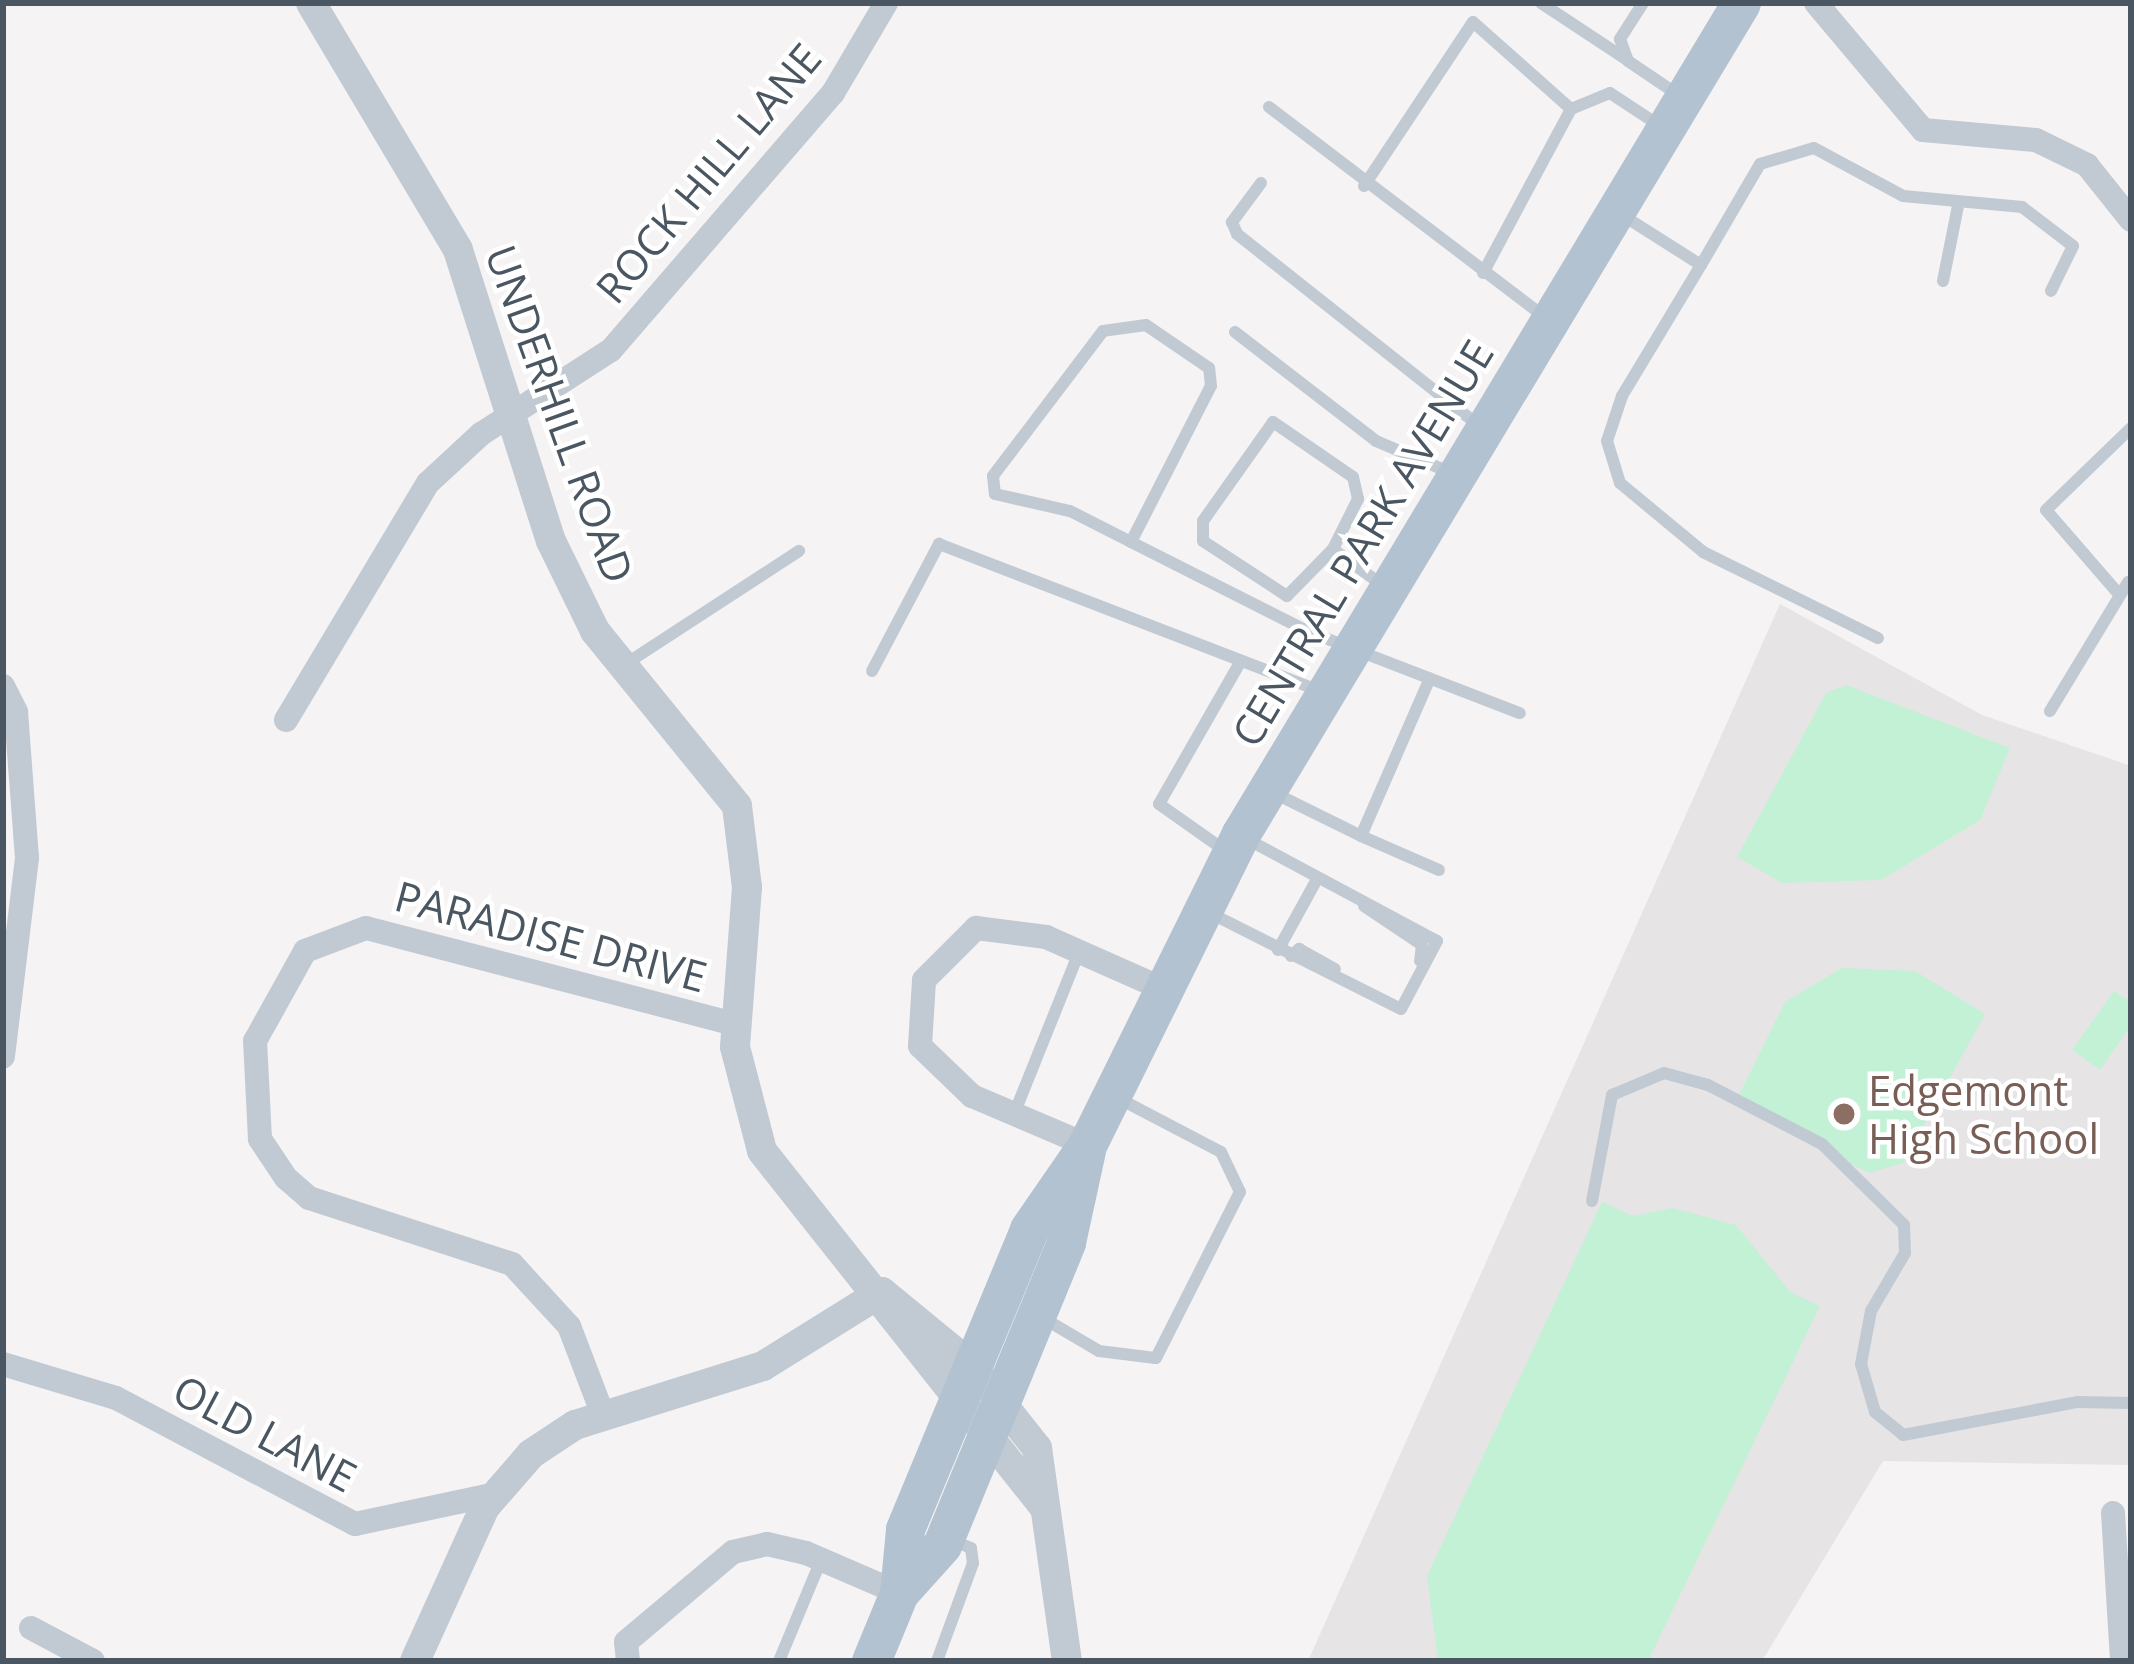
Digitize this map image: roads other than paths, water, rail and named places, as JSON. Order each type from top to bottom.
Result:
[{"type":"main road","name":"CENTRAL PARK AVENUE","points":[[875,1660],[899,1593],[899,1548],[1029,1229],[1087,1145],[1108,1093],[1235,844],[1488,433],[1741,3]]},
{"type":"main road","name":"CENTRAL PARK AVENUE","points":[[899,1593],[945,1538],[1076,1214],[1087,1145]]},
{"type":"street","name":"UNDERHILL ROAD","points":[[311,3],[458,250],[551,542],[618,669],[737,806],[747,887],[735,1024],[740,1093],[762,1151],[994,1416],[1045,1508],[1067,1661]]},
{"type":"street","name":"ROCK HILL LANE","points":[[286,720],[428,483],[511,414],[611,350],[833,93],[886,3]]},
{"type":"street","points":[[1816,3],[1923,130],[2036,140],[2087,165],[2131,218]]},
{"type":"street","points":[[3,686],[16,712],[27,858],[3,1057]]},
{"type":"street","name":"PARADISE DRIVE","points":[[603,1415],[569,1326],[512,1264],[309,1198],[286,1178],[260,1139],[255,1041],[305,951],[366,928],[735,1024]]},
{"type":"street","points":[[1087,1145],[972,1096],[920,1046],[924,980],[976,928],[1079,952],[1160,988]]},
{"type":"street","points":[[415,1661],[496,1494],[532,1454],[603,1415],[763,1366],[882,1292]]},
{"type":"street","name":"OLD LANE","points":[[3,1364],[116,1398],[355,1524],[496,1494]]},
{"type":"street","points":[[2113,1513],[2122,1661]]},
{"type":"street","points":[[628,1661],[626,1642],[733,1552],[767,1544],[821,1559],[899,1593]]},
{"type":"street","points":[[31,1628],[93,1661]]},
{"type":"lane","points":[[1541,3],[1628,61],[1675,115]]},
{"type":"lane","points":[[1628,61],[1620,39],[1643,3]]},
{"type":"lane","points":[[1364,186],[1463,22],[1571,109]]},
{"type":"lane","points":[[1483,273],[1571,109],[1610,93],[1675,115]]},
{"type":"lane","points":[[1269,107],[1364,186],[1552,322]]},
{"type":"lane","points":[[1878,638],[1702,552],[1620,483],[1607,441],[1622,395],[1760,164],[1814,148],[1903,196],[1958,206],[2022,207],[2064,232],[2073,247],[2050,291]]},
{"type":"lane","points":[[1261,183],[1232,222],[1237,234],[1488,433]]},
{"type":"lane","points":[[1943,281],[1958,206]]},
{"type":"lane","points":[[1618,212],[1701,265]]},
{"type":"lane","points":[[1131,542],[1211,386],[1209,368],[1146,325],[1124,324],[1103,331],[993,476],[995,494],[1070,511],[1131,542],[1356,649],[1520,713]]},
{"type":"lane","points":[[1235,332],[1376,441],[1461,477]]},
{"type":"lane","points":[[1273,422],[1353,477],[1358,499],[1334,549],[1287,596],[1203,542],[1203,521],[1261,425],[1273,422]]},
{"type":"lane","points":[[2050,711],[2122,587],[2046,510],[2131,428]]},
{"type":"lane","points":[[872,670],[939,544],[1328,694]]},
{"type":"lane","points":[[1334,549],[1391,591]]},
{"type":"lane","points":[[618,669],[799,551]]},
{"type":"lane","points":[[1200,908],[1401,1010],[1437,941],[1159,804],[1240,661]]},
{"type":"lane","points":[[1361,836],[1430,678]]},
{"type":"lane","points":[[1268,790],[1439,870]]},
{"type":"lane","points":[[1284,953],[1316,879]]},
{"type":"lane","points":[[1014,1114],[1079,952]]},
{"type":"lane","points":[[1592,1202],[1612,1095],[1664,1072],[1708,1085],[1822,1144],[1904,1226],[1905,1252],[1871,1311],[1862,1364],[1875,1412],[1903,1435],[2078,1402],[2131,1403]]},
{"type":"lane","points":[[1036,1314],[1099,1352],[1156,1358],[1240,1192],[1221,1152],[1108,1093]]},
{"type":"lane","points":[[938,1661],[973,1563],[970,1548],[945,1538]]},
{"type":"lane","points":[[779,1661],[821,1559]]},
{"type":"place","name":"Edgemont High School","points":[[1844,1114]]}]
